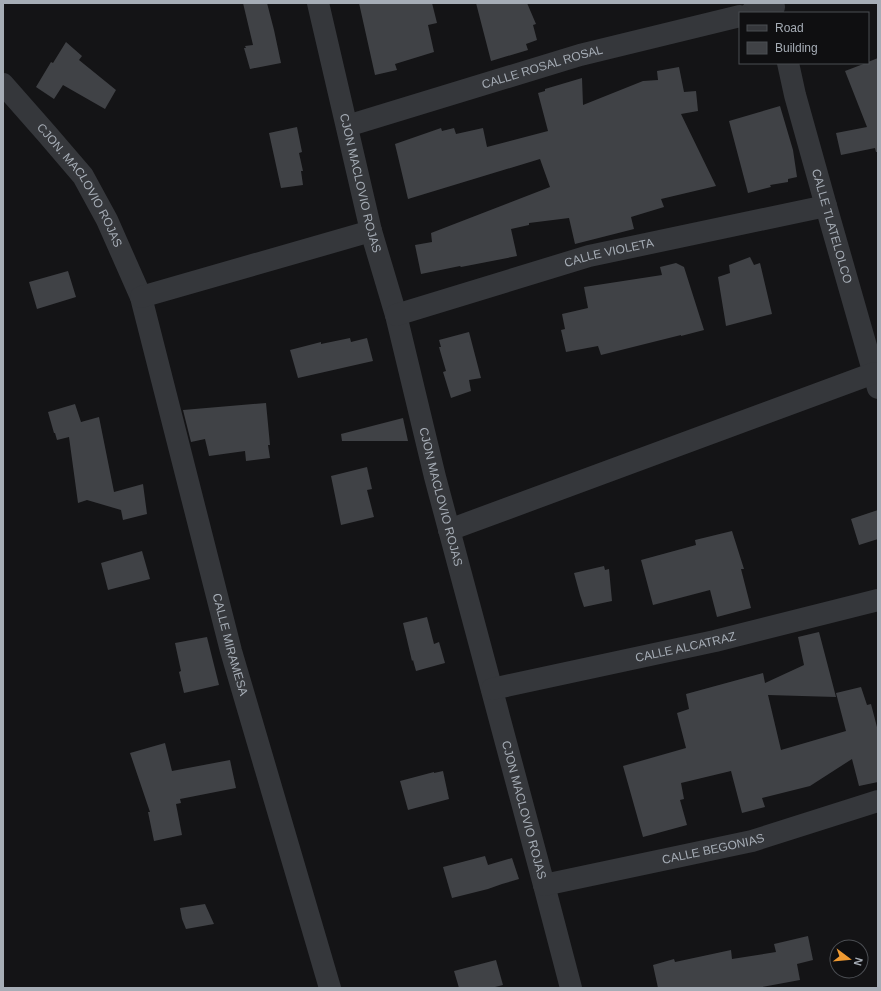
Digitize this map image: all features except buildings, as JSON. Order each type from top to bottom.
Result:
[{"type":"street","name":"CJON MACLOVIO ROJAS","points":[[318,3],[371,231],[396,315],[449,530],[571,988]]},
{"type":"street","points":[[756,12],[774,8]]},
{"type":"street","name":"CALLE ROSAL ROSAL","points":[[347,126],[580,55],[739,16]]},
{"type":"street","name":"CALLE TLATELOLCO","points":[[788,64],[795,95],[876,380]]},
{"type":"street","name":"CJON. MACLOVIO ROJAS","points":[[3,84],[29,112],[83,176],[107,220],[141,297]]},
{"type":"street","name":"CALLE VIOLETA","points":[[396,315],[589,256],[826,206]]},
{"type":"street","points":[[141,297],[371,231]]},
{"type":"street","name":"CALLE MIRAMESA","points":[[141,297],[231,650],[330,988]]},
{"type":"street","points":[[449,530],[876,380]]},
{"type":"street","name":"CALLE ALCATRAZ","points":[[492,689],[715,641],[878,600]]},
{"type":"street","name":"CALLE BEGONIAS","points":[[544,885],[752,841],[878,801]]}]
